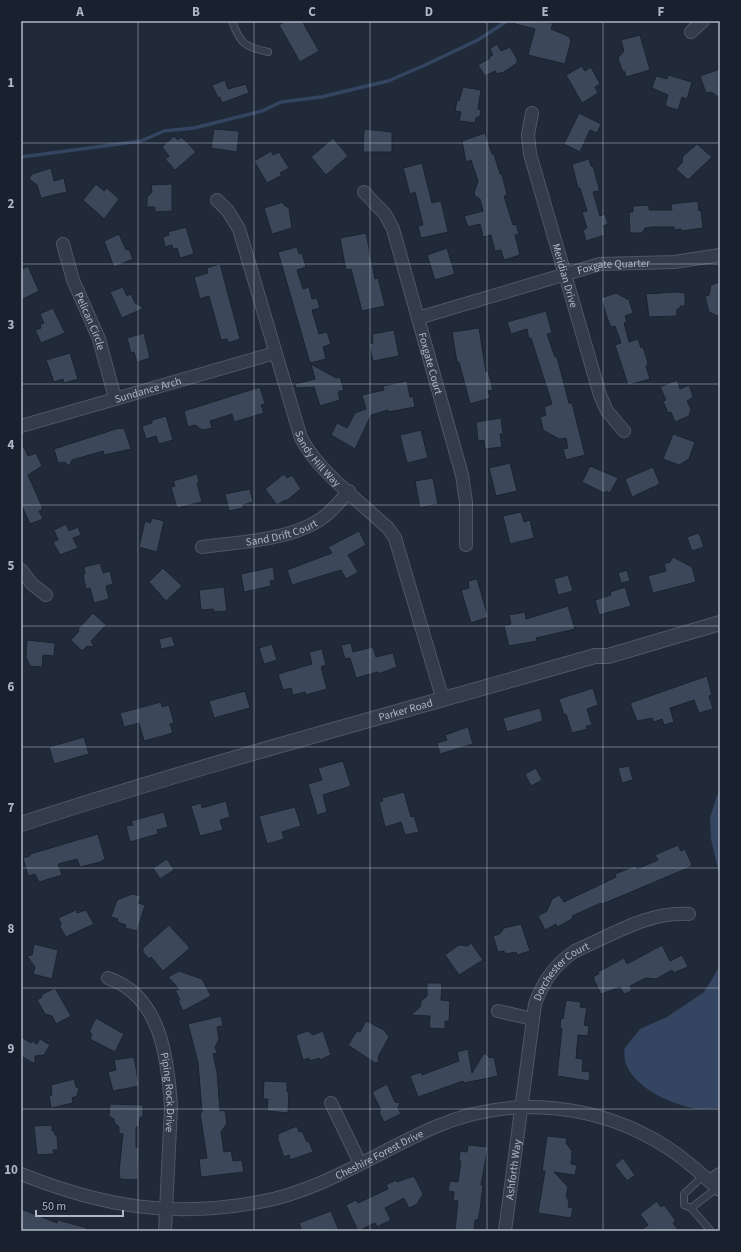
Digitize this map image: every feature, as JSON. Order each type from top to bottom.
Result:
[{"type":"street","points":[[691,32],[703,21]]},
{"type":"street","name":"Meridian Drive","points":[[532,114],[528,135],[530,154],[565,275],[600,395],[607,411],[624,431]]},
{"type":"street","name":"Foxgate Court","points":[[364,192],[385,214],[393,229],[462,475],[466,502],[466,545]]},
{"type":"street","name":"Sandy Hill Way","points":[[217,200],[228,211],[239,228],[301,438],[307,449],[321,467],[388,528],[395,538],[443,700]]},
{"type":"street","name":"Pelican Circle","points":[[63,244],[73,280],[99,339],[116,398]]},
{"type":"street","name":"Foxgate Quarter","points":[[418,318],[600,264],[674,262],[720,255]]},
{"type":"street","name":"Sundance Arch","points":[[21,426],[276,353]]},
{"type":"street","name":"Sand Drift Court","points":[[202,547],[252,541],[302,528],[325,516],[349,491]]},
{"type":"street","points":[[21,570],[32,584],[46,595]]},
{"type":"street","name":"Parker Road","points":[[21,824],[92,801],[595,656],[608,656],[720,623]]},
{"type":"street","name":"Parker Road","points":[[21,814],[92,801]]},
{"type":"street","name":"Dorchester Court","points":[[521,1108],[535,1004],[548,975],[566,956],[646,919],[673,913],[689,914]]},
{"type":"street","name":"Piping Rock Drive","points":[[108,978],[125,987],[144,1002],[156,1023],[162,1046],[170,1087],[171,1108],[165,1231]]},
{"type":"street","points":[[498,1012],[533,1019]]},
{"type":"street","points":[[331,1103],[360,1163]]},
{"type":"street","name":"Cheshire Forest Drive","points":[[21,1174],[54,1187],[92,1198],[132,1206],[166,1210],[217,1209],[260,1202],[289,1194],[456,1119],[486,1112],[541,1107],[579,1111],[640,1131],[668,1148],[712,1184]]},
{"type":"street","name":"Ashforth Way","points":[[505,1231],[521,1108]]},
{"type":"street","points":[[712,1184],[720,1174]]},
{"type":"lane","points":[[232,21],[243,44],[250,48],[268,52]]},
{"type":"lane","points":[[691,1208],[712,1184]]},
{"type":"lane","points":[[711,1231],[691,1208],[684,1205],[684,1194],[712,1184]]},
{"type":"water","points":[[720,794],[720,878],[711,839],[710,817],[717,796]]},
{"type":"water","points":[[720,966],[720,1108],[691,1108],[680,1105],[647,1089],[631,1073],[625,1061],[624,1049],[640,1029],[667,1017],[704,992]]},
{"type":"building","points":[[286,21],[302,21],[319,51],[300,62],[279,25]]},
{"type":"building","points":[[515,21],[553,23],[551,29],[570,37],[571,41],[565,64],[528,55],[535,29],[515,24]]},
{"type":"building","points":[[640,35],[650,70],[626,77],[618,58],[624,51],[621,40]]},
{"type":"building","points":[[497,44],[501,51],[510,47],[517,59],[517,63],[504,72],[497,74],[495,71],[485,76],[478,65],[493,55],[490,49]]},
{"type":"building","points":[[582,66],[585,71],[591,67],[600,84],[595,87],[598,93],[582,103],[566,75]]},
{"type":"building","points":[[720,69],[720,98],[711,92],[706,93],[700,76]]},
{"type":"building","points":[[668,75],[692,82],[687,99],[682,97],[678,110],[665,106],[668,95],[652,88],[656,76],[667,79]]},
{"type":"building","points":[[225,80],[228,89],[246,84],[249,93],[222,103],[212,85]]},
{"type":"building","points":[[463,87],[481,90],[478,109],[481,110],[480,116],[476,118],[475,123],[459,121],[461,112],[455,111],[457,100],[459,101]]},
{"type":"building","points":[[579,113],[601,124],[597,133],[590,130],[580,152],[564,144]]},
{"type":"building","points":[[214,129],[239,131],[237,152],[211,148]]},
{"type":"building","points":[[364,129],[392,132],[392,152],[363,152]]},
{"type":"building","points":[[485,133],[492,154],[494,154],[500,174],[502,174],[507,195],[504,196],[513,225],[516,224],[519,234],[515,235],[520,255],[504,260],[501,250],[495,251],[491,235],[483,237],[480,224],[468,227],[464,216],[483,211],[480,199],[475,196],[474,193],[478,181],[471,160],[466,162],[462,141]]},
{"type":"building","points":[[174,136],[178,140],[180,137],[184,139],[196,152],[175,170],[165,159],[169,156],[162,147]]},
{"type":"building","points":[[333,138],[348,156],[326,175],[311,157]]},
{"type":"building","points":[[697,144],[712,157],[688,180],[676,169],[682,163],[683,156]]},
{"type":"building","points":[[271,151],[273,155],[279,152],[289,168],[280,173],[282,175],[267,183],[254,161]]},
{"type":"building","points":[[589,159],[591,166],[593,166],[599,188],[599,191],[593,192],[600,216],[605,214],[608,224],[603,226],[605,235],[586,241],[583,230],[587,228],[582,212],[587,211],[580,188],[578,188],[572,164]]},
{"type":"building","points":[[422,163],[432,203],[441,201],[448,232],[421,238],[418,226],[423,225],[415,192],[410,194],[403,168]]},
{"type":"building","points":[[51,168],[54,181],[64,178],[67,192],[41,198],[37,185],[29,179],[32,174]]},
{"type":"building","points":[[96,184],[104,191],[107,188],[119,199],[104,219],[83,200]]},
{"type":"building","points":[[172,184],[172,211],[155,212],[155,207],[147,207],[147,197],[152,192],[151,185]]},
{"type":"building","points":[[698,201],[699,211],[701,210],[703,228],[681,231],[681,229],[674,230],[674,227],[652,227],[645,228],[642,233],[630,233],[629,212],[633,212],[633,206],[649,205],[649,210],[672,210],[671,204]]},
{"type":"building","points":[[283,202],[284,205],[289,208],[292,228],[272,234],[264,208]]},
{"type":"building","points":[[186,227],[194,254],[180,258],[177,248],[173,249],[172,245],[165,247],[163,237],[169,235],[168,232]]},
{"type":"building","points":[[366,233],[375,279],[378,278],[385,306],[362,311],[351,269],[346,270],[340,238]]},
{"type":"building","points":[[119,234],[126,250],[129,249],[133,259],[114,267],[104,241]]},
{"type":"building","points":[[297,247],[299,254],[302,253],[306,267],[297,270],[303,289],[309,287],[312,299],[317,298],[320,308],[312,310],[319,334],[327,332],[331,344],[323,347],[326,359],[310,363],[278,252]]},
{"type":"building","points":[[447,248],[455,274],[435,280],[427,255]]},
{"type":"building","points":[[220,264],[240,339],[228,343],[227,339],[221,340],[209,296],[200,299],[194,277],[208,273],[207,268]]},
{"type":"building","points":[[28,266],[39,291],[21,300],[21,270]]},
{"type":"building","points":[[720,282],[720,317],[709,312],[705,296],[709,295],[711,285]]},
{"type":"building","points":[[123,287],[127,296],[131,294],[135,303],[144,308],[122,318],[110,292]]},
{"type":"building","points":[[675,292],[685,293],[685,306],[680,306],[680,309],[677,309],[677,316],[649,317],[646,294]]},
{"type":"building","points":[[616,293],[629,300],[633,313],[625,316],[627,322],[624,323],[629,342],[638,339],[641,348],[643,347],[648,363],[646,367],[650,379],[628,385],[615,345],[621,343],[615,326],[611,327],[601,298]]},
{"type":"building","points":[[53,308],[65,333],[41,343],[35,330],[41,328],[40,325],[44,323],[40,314]]},
{"type":"building","points":[[546,311],[552,333],[547,334],[555,357],[557,357],[569,403],[572,403],[585,455],[566,460],[563,449],[568,448],[566,438],[559,439],[543,430],[540,417],[546,415],[544,407],[552,404],[531,338],[529,339],[527,329],[511,334],[507,322]]},
{"type":"building","points":[[479,328],[486,372],[488,371],[493,390],[488,391],[490,398],[470,404],[459,362],[457,362],[452,332]]},
{"type":"building","points":[[394,330],[399,356],[373,361],[369,344],[373,343],[372,334]]},
{"type":"building","points":[[144,333],[150,358],[137,362],[134,352],[131,353],[127,338]]},
{"type":"building","points":[[70,353],[78,379],[64,383],[63,379],[54,382],[46,360]]},
{"type":"building","points":[[311,364],[336,378],[340,377],[344,390],[338,392],[340,400],[320,406],[314,387],[296,388],[295,384],[315,379]]},
{"type":"building","points":[[677,380],[680,389],[689,385],[693,396],[687,401],[691,409],[689,416],[675,422],[671,412],[668,413],[663,401],[666,400],[660,387]]},
{"type":"building","points":[[407,381],[410,397],[413,396],[415,407],[388,412],[388,410],[371,415],[355,449],[331,435],[337,423],[347,428],[355,413],[366,409],[362,395],[384,390],[383,386]]},
{"type":"building","points":[[260,387],[265,404],[261,405],[264,413],[234,422],[232,414],[210,421],[212,428],[202,430],[195,425],[188,427],[184,411]]},
{"type":"building","points":[[166,416],[173,440],[159,444],[156,436],[146,439],[142,426],[152,423],[152,420]]},
{"type":"building","points":[[501,418],[503,434],[500,434],[502,447],[485,449],[484,440],[478,441],[476,422]]},
{"type":"building","points":[[119,428],[124,428],[131,449],[104,455],[103,451],[72,460],[69,466],[65,462],[58,463],[54,449]]},
{"type":"building","points":[[421,430],[428,458],[407,463],[400,435]]},
{"type":"building","points":[[673,434],[695,442],[689,459],[679,465],[663,459]]},
{"type":"building","points":[[21,441],[28,456],[36,453],[42,466],[28,475],[43,509],[39,511],[43,519],[30,524],[21,504]]},
{"type":"building","points":[[510,463],[517,491],[496,496],[489,468]]},
{"type":"building","points":[[590,466],[618,478],[610,493],[606,491],[604,493],[582,482]]},
{"type":"building","points":[[653,467],[660,484],[632,497],[625,479]]},
{"type":"building","points":[[197,474],[199,482],[197,483],[202,502],[177,508],[171,487],[175,486],[173,481]]},
{"type":"building","points":[[284,474],[287,478],[292,475],[301,489],[286,501],[285,500],[277,505],[265,489]]},
{"type":"building","points":[[433,478],[438,504],[420,508],[415,481]]},
{"type":"building","points":[[250,489],[253,502],[243,505],[243,508],[229,511],[225,494]]},
{"type":"building","points":[[521,512],[524,522],[530,520],[534,538],[510,544],[503,516]]},
{"type":"building","points":[[152,518],[164,521],[157,552],[139,547],[145,521],[150,523]]},
{"type":"building","points":[[66,524],[69,531],[78,527],[81,535],[73,538],[78,548],[60,555],[53,542],[58,540],[54,530]]},
{"type":"building","points":[[359,531],[366,545],[348,555],[358,572],[346,579],[341,570],[292,585],[287,570],[332,553],[328,547]]},
{"type":"building","points":[[699,533],[704,547],[692,551],[687,537]]},
{"type":"building","points":[[673,557],[692,567],[696,582],[653,593],[648,576],[666,571],[664,564],[670,562]]},
{"type":"building","points":[[100,563],[103,573],[110,571],[113,584],[106,586],[109,599],[94,603],[90,588],[86,589],[83,575],[85,574],[84,567]]},
{"type":"building","points":[[273,567],[275,580],[270,581],[271,586],[244,592],[241,574]]},
{"type":"building","points":[[163,568],[182,586],[166,601],[149,582]]},
{"type":"building","points":[[627,570],[630,581],[621,583],[618,573]]},
{"type":"building","points":[[568,575],[573,591],[558,595],[554,579]]},
{"type":"building","points":[[477,579],[488,617],[471,623],[461,590],[469,588],[468,581]]},
{"type":"building","points":[[224,587],[227,611],[214,612],[213,609],[201,610],[199,590]]},
{"type":"building","points":[[625,587],[631,606],[599,615],[595,600],[611,595],[610,592]]},
{"type":"building","points":[[568,606],[575,629],[536,638],[537,641],[509,646],[504,626],[511,624],[509,615],[525,612],[526,619]]},
{"type":"building","points":[[93,613],[106,625],[91,641],[94,647],[87,646],[82,651],[71,640],[79,631],[78,629]]},
{"type":"building","points":[[172,636],[175,646],[161,649],[159,639]]},
{"type":"building","points":[[27,640],[55,643],[54,656],[43,655],[42,667],[30,666],[26,657]]},
{"type":"building","points":[[351,643],[353,652],[373,647],[376,657],[393,653],[397,667],[378,674],[378,672],[356,678],[350,658],[345,659],[341,645]]},
{"type":"building","points":[[272,644],[277,660],[264,664],[259,648]]},
{"type":"building","points":[[322,649],[326,665],[321,667],[327,689],[306,695],[305,692],[293,695],[291,688],[283,690],[278,674],[312,664],[309,652]]},
{"type":"building","points":[[707,676],[712,695],[709,696],[713,709],[699,713],[694,700],[670,708],[674,722],[664,725],[662,719],[654,722],[652,718],[637,721],[630,703]]},
{"type":"building","points":[[593,688],[598,705],[587,709],[592,725],[586,726],[587,729],[572,733],[559,699]]},
{"type":"building","points":[[245,691],[250,708],[214,718],[209,701]]},
{"type":"building","points":[[161,702],[162,707],[169,705],[174,723],[170,724],[173,733],[144,741],[139,723],[124,727],[120,713]]},
{"type":"building","points":[[540,708],[543,721],[507,732],[503,718]]},
{"type":"building","points":[[468,727],[473,744],[440,754],[437,743],[447,740],[445,735]]},
{"type":"building","points":[[84,737],[89,754],[54,764],[49,747]]},
{"type":"building","points":[[343,761],[351,786],[323,795],[327,812],[317,815],[308,784],[322,780],[318,768]]},
{"type":"building","points":[[629,766],[633,780],[622,783],[618,768]]},
{"type":"building","points":[[536,768],[542,780],[531,786],[525,774]]},
{"type":"building","points":[[404,792],[411,817],[414,816],[419,832],[405,835],[401,822],[385,827],[379,802],[383,801],[382,798]]},
{"type":"building","points":[[226,801],[230,817],[220,820],[223,830],[200,836],[191,806],[201,803],[202,808]]},
{"type":"building","points":[[295,807],[301,826],[282,832],[284,839],[267,844],[259,816]]},
{"type":"building","points":[[164,812],[168,827],[157,830],[158,834],[130,842],[126,826],[133,825],[131,821]]},
{"type":"building","points":[[98,834],[105,859],[100,862],[80,867],[77,859],[58,864],[62,875],[39,882],[35,874],[28,876],[23,858],[30,856],[30,854]]},
{"type":"building","points":[[678,845],[681,851],[685,849],[692,865],[690,867],[602,904],[601,903],[572,916],[573,918],[557,927],[556,924],[545,930],[538,916],[547,911],[552,899],[559,895],[564,902],[616,877],[615,874],[635,866],[637,869],[658,860],[655,855]]},
{"type":"building","points":[[167,859],[174,870],[160,879],[153,868]]},
{"type":"building","points":[[132,894],[141,896],[138,903],[145,905],[137,931],[125,928],[126,925],[117,921],[118,919],[111,917],[117,900]]},
{"type":"building","points":[[76,910],[77,913],[86,910],[94,924],[66,937],[60,927],[61,923],[58,918]]},
{"type":"building","points":[[521,924],[530,951],[517,955],[516,952],[505,954],[504,951],[498,952],[493,936],[500,934],[504,928]]},
{"type":"building","points":[[169,925],[190,948],[163,971],[151,957],[149,959],[143,952],[143,948]]},
{"type":"building","points":[[471,943],[483,960],[459,975],[445,955],[459,945],[468,946]]},
{"type":"building","points":[[34,944],[58,950],[52,979],[33,974],[35,967],[27,956],[32,955]]},
{"type":"building","points":[[662,945],[670,961],[682,955],[688,967],[673,973],[672,970],[656,979],[646,978],[630,986],[632,991],[624,994],[620,987],[601,994],[594,980],[594,976],[599,974],[598,972],[624,958],[627,964]]},
{"type":"building","points":[[179,971],[202,979],[211,996],[183,1011],[175,990],[179,989],[168,977]]},
{"type":"building","points":[[427,983],[442,983],[441,1000],[450,1001],[449,1021],[445,1021],[445,1029],[429,1028],[430,1016],[411,1015],[420,1007],[421,1001],[427,996]]},
{"type":"building","points":[[55,988],[71,1016],[56,1024],[52,1016],[45,1014],[37,1000],[42,997],[41,995]]},
{"type":"building","points":[[566,1000],[581,1002],[580,1007],[587,1008],[584,1025],[589,1026],[588,1036],[578,1035],[576,1058],[583,1059],[582,1071],[590,1072],[589,1081],[557,1076],[562,1028],[560,1028],[561,1018],[563,1019]]},
{"type":"building","points":[[221,1016],[223,1026],[217,1027],[219,1039],[215,1047],[217,1053],[213,1054],[217,1072],[220,1111],[225,1110],[227,1123],[221,1132],[224,1152],[231,1151],[233,1161],[242,1160],[244,1172],[201,1177],[199,1159],[207,1158],[200,1113],[202,1112],[198,1062],[188,1024]]},
{"type":"building","points":[[96,1018],[124,1034],[115,1052],[90,1039],[92,1034],[89,1032]]},
{"type":"building","points":[[366,1021],[384,1030],[389,1037],[378,1057],[379,1062],[375,1063],[348,1045],[357,1031],[360,1032]]},
{"type":"building","points":[[308,1031],[313,1035],[323,1031],[331,1055],[320,1060],[319,1058],[310,1061],[309,1058],[303,1060],[296,1035]]},
{"type":"building","points":[[21,1037],[31,1043],[32,1041],[37,1044],[40,1039],[50,1045],[44,1055],[35,1056],[35,1064],[21,1056]]},
{"type":"building","points":[[468,1049],[472,1073],[484,1053],[490,1058],[494,1057],[498,1076],[464,1083],[463,1081],[418,1097],[410,1076],[421,1072],[422,1075],[459,1061],[457,1052]]},
{"type":"building","points":[[134,1057],[139,1086],[113,1091],[108,1072],[116,1070],[114,1060]]},
{"type":"building","points":[[74,1079],[76,1087],[79,1088],[77,1096],[72,1098],[73,1103],[51,1108],[49,1096],[52,1095],[51,1085]]},
{"type":"building","points":[[264,1081],[287,1082],[287,1092],[289,1092],[288,1113],[267,1111],[268,1099],[263,1099]]},
{"type":"building","points":[[387,1084],[395,1102],[400,1103],[398,1108],[401,1114],[384,1122],[379,1112],[381,1110],[372,1092]]},
{"type":"building","points":[[110,1104],[143,1105],[143,1117],[140,1117],[139,1127],[136,1127],[136,1147],[139,1147],[138,1180],[120,1179],[119,1171],[123,1134],[119,1133],[119,1127],[114,1122],[114,1119],[109,1116]]},
{"type":"building","points":[[52,1125],[52,1131],[54,1131],[55,1135],[57,1135],[58,1150],[53,1150],[54,1154],[37,1155],[34,1126]]},
{"type":"building","points":[[297,1126],[299,1132],[302,1131],[307,1142],[309,1141],[313,1152],[290,1160],[289,1155],[284,1157],[278,1140],[278,1134]]},
{"type":"building","points":[[547,1136],[567,1138],[566,1143],[572,1151],[571,1164],[577,1165],[575,1175],[554,1172],[568,1187],[566,1197],[569,1201],[568,1207],[573,1208],[571,1218],[538,1213],[545,1171],[542,1171]]},
{"type":"building","points":[[468,1145],[488,1147],[481,1185],[483,1185],[480,1210],[478,1220],[475,1220],[474,1231],[455,1231],[458,1201],[453,1200],[454,1192],[448,1191],[450,1181],[458,1182],[461,1161],[459,1161],[460,1151],[467,1152]]},
{"type":"building","points":[[623,1158],[635,1175],[627,1181],[615,1165]]},
{"type":"building","points":[[414,1176],[423,1194],[417,1204],[409,1208],[404,1198],[385,1208],[391,1220],[377,1227],[375,1223],[358,1231],[346,1205],[356,1200],[358,1203],[388,1189],[386,1185],[396,1180],[397,1182]]},
{"type":"building","points":[[657,1201],[661,1207],[664,1205],[676,1221],[673,1223],[679,1231],[640,1231],[648,1225],[640,1214]]},
{"type":"building","points":[[21,1209],[57,1223],[58,1220],[87,1228],[87,1231],[21,1231]]},
{"type":"building","points":[[331,1211],[339,1231],[302,1231],[299,1223]]},
{"type":"waterway","points":[[21,157],[141,141],[164,131],[194,128],[262,111],[281,102],[321,97],[388,81],[478,40],[507,21]]}]
